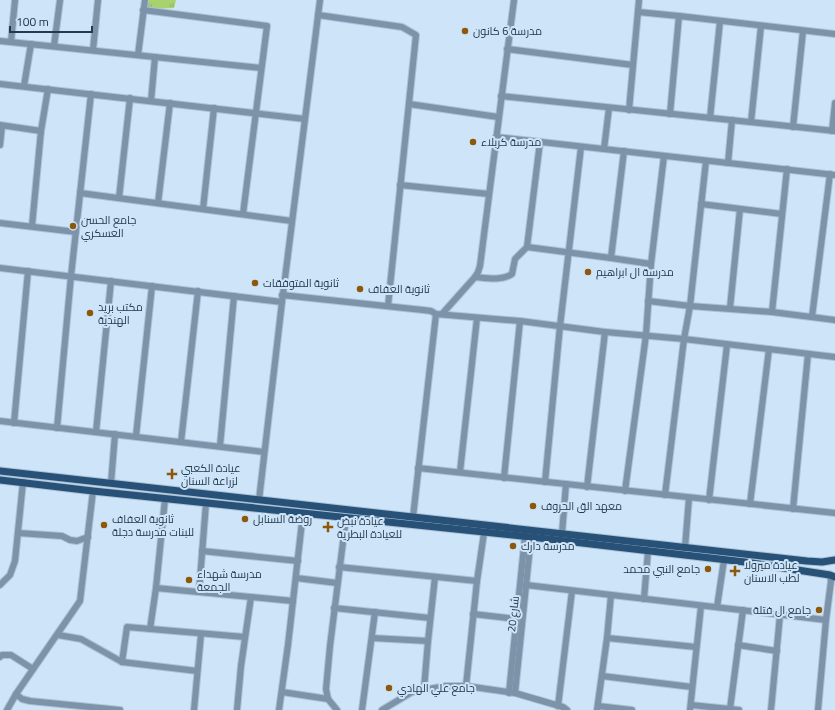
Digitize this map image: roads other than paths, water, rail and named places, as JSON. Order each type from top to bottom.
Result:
[{"type":"main road","points":[[0,471],[685,548],[832,576]]},
{"type":"main road","points":[[34,474],[37,479],[34,483]]},
{"type":"main road","points":[[55,486],[54,481],[57,477]]},
{"type":"main road","points":[[0,480],[164,499],[484,532],[724,560],[737,557],[822,562],[835,560]]},
{"type":"main road","points":[[307,514],[313,510],[312,506]]},
{"type":"main road","points":[[335,508],[333,512],[335,517]]},
{"type":"street","points":[[11,42],[15,0]]},
{"type":"street","points":[[54,46],[60,0]]},
{"type":"street","points":[[93,50],[98,0]]},
{"type":"street","points":[[138,55],[145,0]]},
{"type":"street","points":[[259,500],[282,295],[320,0]]},
{"type":"street","points":[[413,517],[418,468],[439,314],[475,277],[480,266],[514,0]]},
{"type":"street","points":[[629,110],[639,0]]},
{"type":"street","points":[[143,10],[268,26],[261,68],[257,113],[243,214]]},
{"type":"street","points":[[638,12],[835,34]]},
{"type":"street","points":[[318,15],[402,27],[416,34],[388,306]]},
{"type":"street","points":[[670,114],[679,16]]},
{"type":"street","points":[[710,118],[720,21]]},
{"type":"street","points":[[751,122],[761,26]]},
{"type":"street","points":[[793,127],[803,31]]},
{"type":"street","points":[[0,41],[261,68]]},
{"type":"street","points":[[24,86],[31,44]]},
{"type":"street","points":[[507,49],[633,65]]},
{"type":"street","points":[[151,101],[155,57]]},
{"type":"street","points":[[0,84],[130,98],[305,120]]},
{"type":"street","points":[[32,226],[41,131],[48,89]]},
{"type":"street","points":[[57,428],[71,276],[91,94]]},
{"type":"street","points":[[501,96],[833,131],[835,103]]},
{"type":"street","points":[[119,198],[130,98]]},
{"type":"street","points":[[158,203],[170,103]]},
{"type":"street","points":[[409,104],[498,117]]},
{"type":"street","points":[[202,209],[214,108]]},
{"type":"street","points":[[604,150],[610,108]]},
{"type":"street","points":[[728,163],[732,120]]},
{"type":"street","points":[[0,145],[1,125],[41,131]]},
{"type":"street","points":[[496,137],[832,174],[812,317]]},
{"type":"street","points":[[475,277],[492,278],[509,276],[512,274],[515,259],[527,247],[540,142]]},
{"type":"street","points":[[546,482],[560,326],[581,147]]},
{"type":"street","points":[[611,258],[624,151]]},
{"type":"street","points":[[625,491],[646,335],[651,264],[664,156]]},
{"type":"street","points":[[665,495],[684,339],[690,306],[706,161]]},
{"type":"street","points":[[772,312],[787,169]]},
{"type":"street","points":[[400,184],[489,194]]},
{"type":"street","points":[[80,193],[292,221]]},
{"type":"street","points":[[701,204],[782,214]]},
{"type":"street","points":[[730,308],[740,209]]},
{"type":"street","points":[[0,222],[76,232]]},
{"type":"street","points":[[527,247],[651,264]]},
{"type":"street","points":[[0,268],[282,302]]},
{"type":"street","points":[[14,423],[28,271]]},
{"type":"street","points":[[96,432],[111,281]]},
{"type":"street","points":[[136,436],[152,286]]},
{"type":"street","points":[[181,442],[198,292]]},
{"type":"street","points":[[282,295],[423,310],[439,314],[520,321],[605,332],[684,339],[835,357]]},
{"type":"street","points":[[220,446],[234,296]]},
{"type":"street","points":[[648,301],[690,306],[772,312],[835,320]]},
{"type":"street","points":[[460,472],[477,318]]},
{"type":"street","points":[[504,478],[520,321]]},
{"type":"street","points":[[587,486],[605,332]]},
{"type":"street","points":[[709,500],[727,345]]},
{"type":"street","points":[[750,504],[769,350]]},
{"type":"street","points":[[792,509],[808,354]]},
{"type":"street","points":[[0,421],[264,452]]},
{"type":"street","points":[[111,483],[114,434]]},
{"type":"street","points":[[418,468],[835,513]]},
{"type":"street","points":[[0,585],[7,579],[14,568],[23,482]]},
{"type":"street","points":[[562,534],[566,484]]},
{"type":"street","points":[[6,710],[80,601],[93,491]]},
{"type":"street","points":[[685,548],[689,498]]},
{"type":"street","points":[[150,629],[156,588],[164,499]]},
{"type":"street","points":[[199,592],[206,503]]},
{"type":"street","points":[[279,710],[298,561],[307,514]]},
{"type":"street","points":[[338,710],[328,699],[326,689],[334,608],[346,518]]},
{"type":"street","points":[[466,686],[473,614],[484,532]]},
{"type":"street","points":[[18,533],[62,536],[70,540],[77,541],[88,537]]},
{"type":"street","name":"شارع 20","points":[[512,693],[526,585],[528,537]]},
{"type":"street","name":"شارع 20","points":[[512,693],[516,619],[528,537]]},
{"type":"street","points":[[202,551],[298,561]]},
{"type":"street","points":[[644,599],[648,551]]},
{"type":"street","points":[[717,607],[724,560]]},
{"type":"street","points":[[339,567],[477,581]]},
{"type":"street","points":[[424,689],[435,576]]},
{"type":"street","points":[[818,710],[826,620],[832,576]]},
{"type":"street","points":[[296,578],[337,583]]},
{"type":"street","points":[[526,585],[826,620]]},
{"type":"street","points":[[156,588],[293,601]]},
{"type":"street","points":[[558,706],[572,591]]},
{"type":"street","points":[[611,595],[607,638],[597,708],[632,710]]},
{"type":"street","points":[[237,710],[251,597]]},
{"type":"street","points":[[701,606],[690,708],[739,710]]},
{"type":"street","points":[[334,608],[430,618]]},
{"type":"street","points":[[730,709],[743,610]]},
{"type":"street","points":[[362,710],[375,612]]},
{"type":"street","points":[[473,614],[516,619]]},
{"type":"street","points":[[771,710],[780,615]]},
{"type":"street","points":[[122,662],[127,627],[245,638]]},
{"type":"street","points":[[194,710],[201,634]]},
{"type":"street","points":[[58,635],[81,639],[122,662],[198,671]]},
{"type":"street","points":[[372,638],[428,641]]},
{"type":"street","points":[[607,638],[696,648]]},
{"type":"street","points":[[738,645],[777,651]]},
{"type":"street","points":[[0,658],[2,655],[11,655],[33,669]]},
{"type":"street","points":[[602,676],[692,687]]},
{"type":"street","points":[[382,710],[412,692],[446,686],[466,686],[512,693],[567,710]]},
{"type":"street","points":[[282,692],[328,699]]},
{"type":"street","points":[[16,694],[22,699],[30,701],[118,710]]},
{"type":"place","name":"مدرسة 6 كانون","points":[[465,31]]},
{"type":"place","name":"مدرسة كربلاء","points":[[473,142]]},
{"type":"place","name":"جامع الحسن العسكري","points":[[73,226]]},
{"type":"place","name":"مدرسة ال ابراهيم","points":[[588,272]]},
{"type":"place","name":"ثانوية المتوفقات","points":[[255,283]]},
{"type":"place","name":"ثانوية العفاف","points":[[360,289]]},
{"type":"place","name":"مكتب بريد الهندية","points":[[90,313]]},
{"type":"place","name":"عيادة الكعبي لزراعة السنان","points":[[172,474]]},
{"type":"place","name":"معهد الق الحروف","points":[[533,506]]},
{"type":"place","name":"روضة السنابل","points":[[245,519]]},
{"type":"place","name":"ثانوية العفاف للبنات مدرسة دجلة","points":[[104,525]]},
{"type":"place","name":"عيادة نبض للعيادة البطرية","points":[[328,527]]},
{"type":"place","name":"مدرسة دارك","points":[[513,546]]},
{"type":"place","name":"جامع النبي محمد","points":[[708,569]]},
{"type":"place","name":"عيادة ميرولا لطب الاسنان","points":[[735,571]]},
{"type":"place","name":"مدرسة شهداء الجمعة","points":[[189,580]]},
{"type":"place","name":"جامع ال فتلة","points":[[819,610]]},
{"type":"place","name":"جامع علي الهادي","points":[[389,688]]}]
